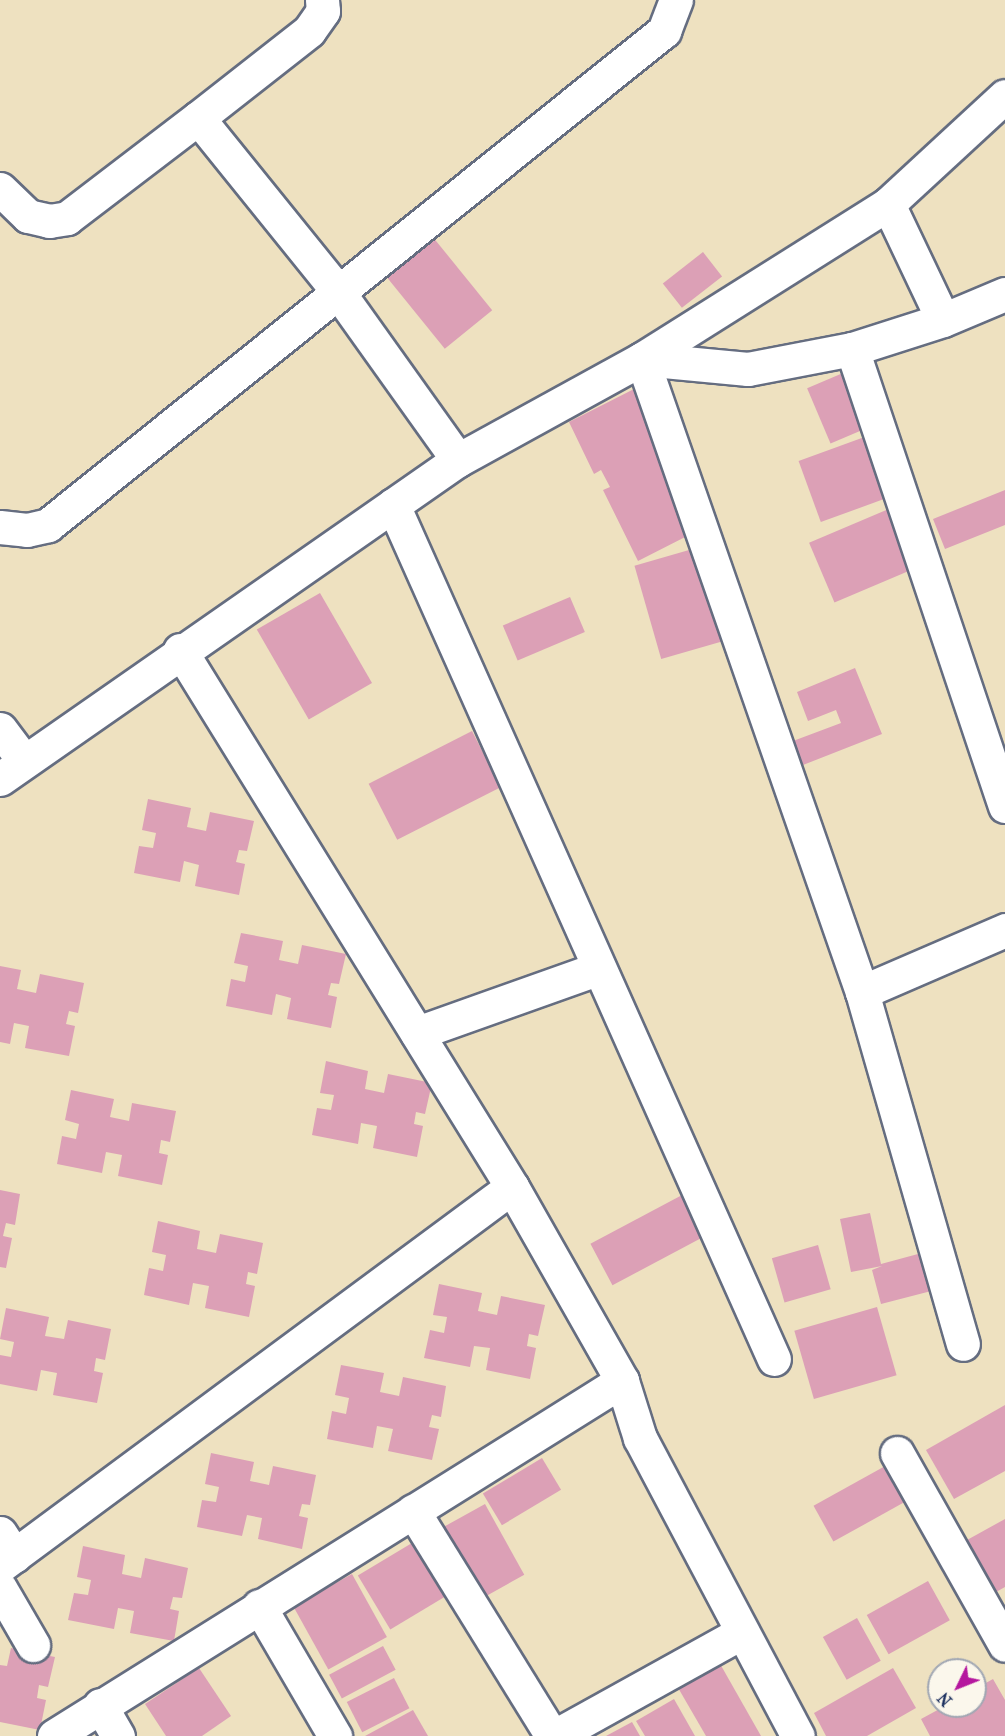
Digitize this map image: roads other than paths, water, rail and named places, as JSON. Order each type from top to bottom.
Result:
[{"type":"street","points":[[0,189],[28,216],[49,221],[67,218],[309,31],[323,11],[322,0]]},
{"type":"street","points":[[0,527],[27,530],[48,525],[336,289],[664,31],[676,0]]},
{"type":"street","points":[[0,729],[12,769],[180,650],[458,460],[642,359],[888,204],[1005,96]]},
{"type":"street","points":[[198,118],[336,289],[458,460]]},
{"type":"street","points":[[888,204],[943,320]]},
{"type":"street","points":[[642,359],[748,369],[852,349],[943,320],[1005,294]]},
{"type":"street","points":[[852,349],[1005,806]]},
{"type":"street","points":[[642,359],[862,992],[963,1344]]},
{"type":"street","points":[[393,505],[597,969],[774,1359]]},
{"type":"street","points":[[180,650],[512,1187],[622,1381],[640,1438],[739,1634],[798,1736]]},
{"type":"street","points":[[862,992],[1005,930]]},
{"type":"street","points":[[417,1033],[597,969]]},
{"type":"street","points":[[5,1552],[512,1187]]},
{"type":"street","points":[[54,1736],[100,1705],[622,1381]]},
{"type":"street","points":[[897,1453],[1005,1645]]},
{"type":"street","points":[[413,1511],[553,1736],[739,1634]]},
{"type":"street","points":[[0,1588],[33,1645]]},
{"type":"street","points":[[259,1606],[335,1736]]},
{"type":"street","points":[[100,1705],[118,1736]]}]
